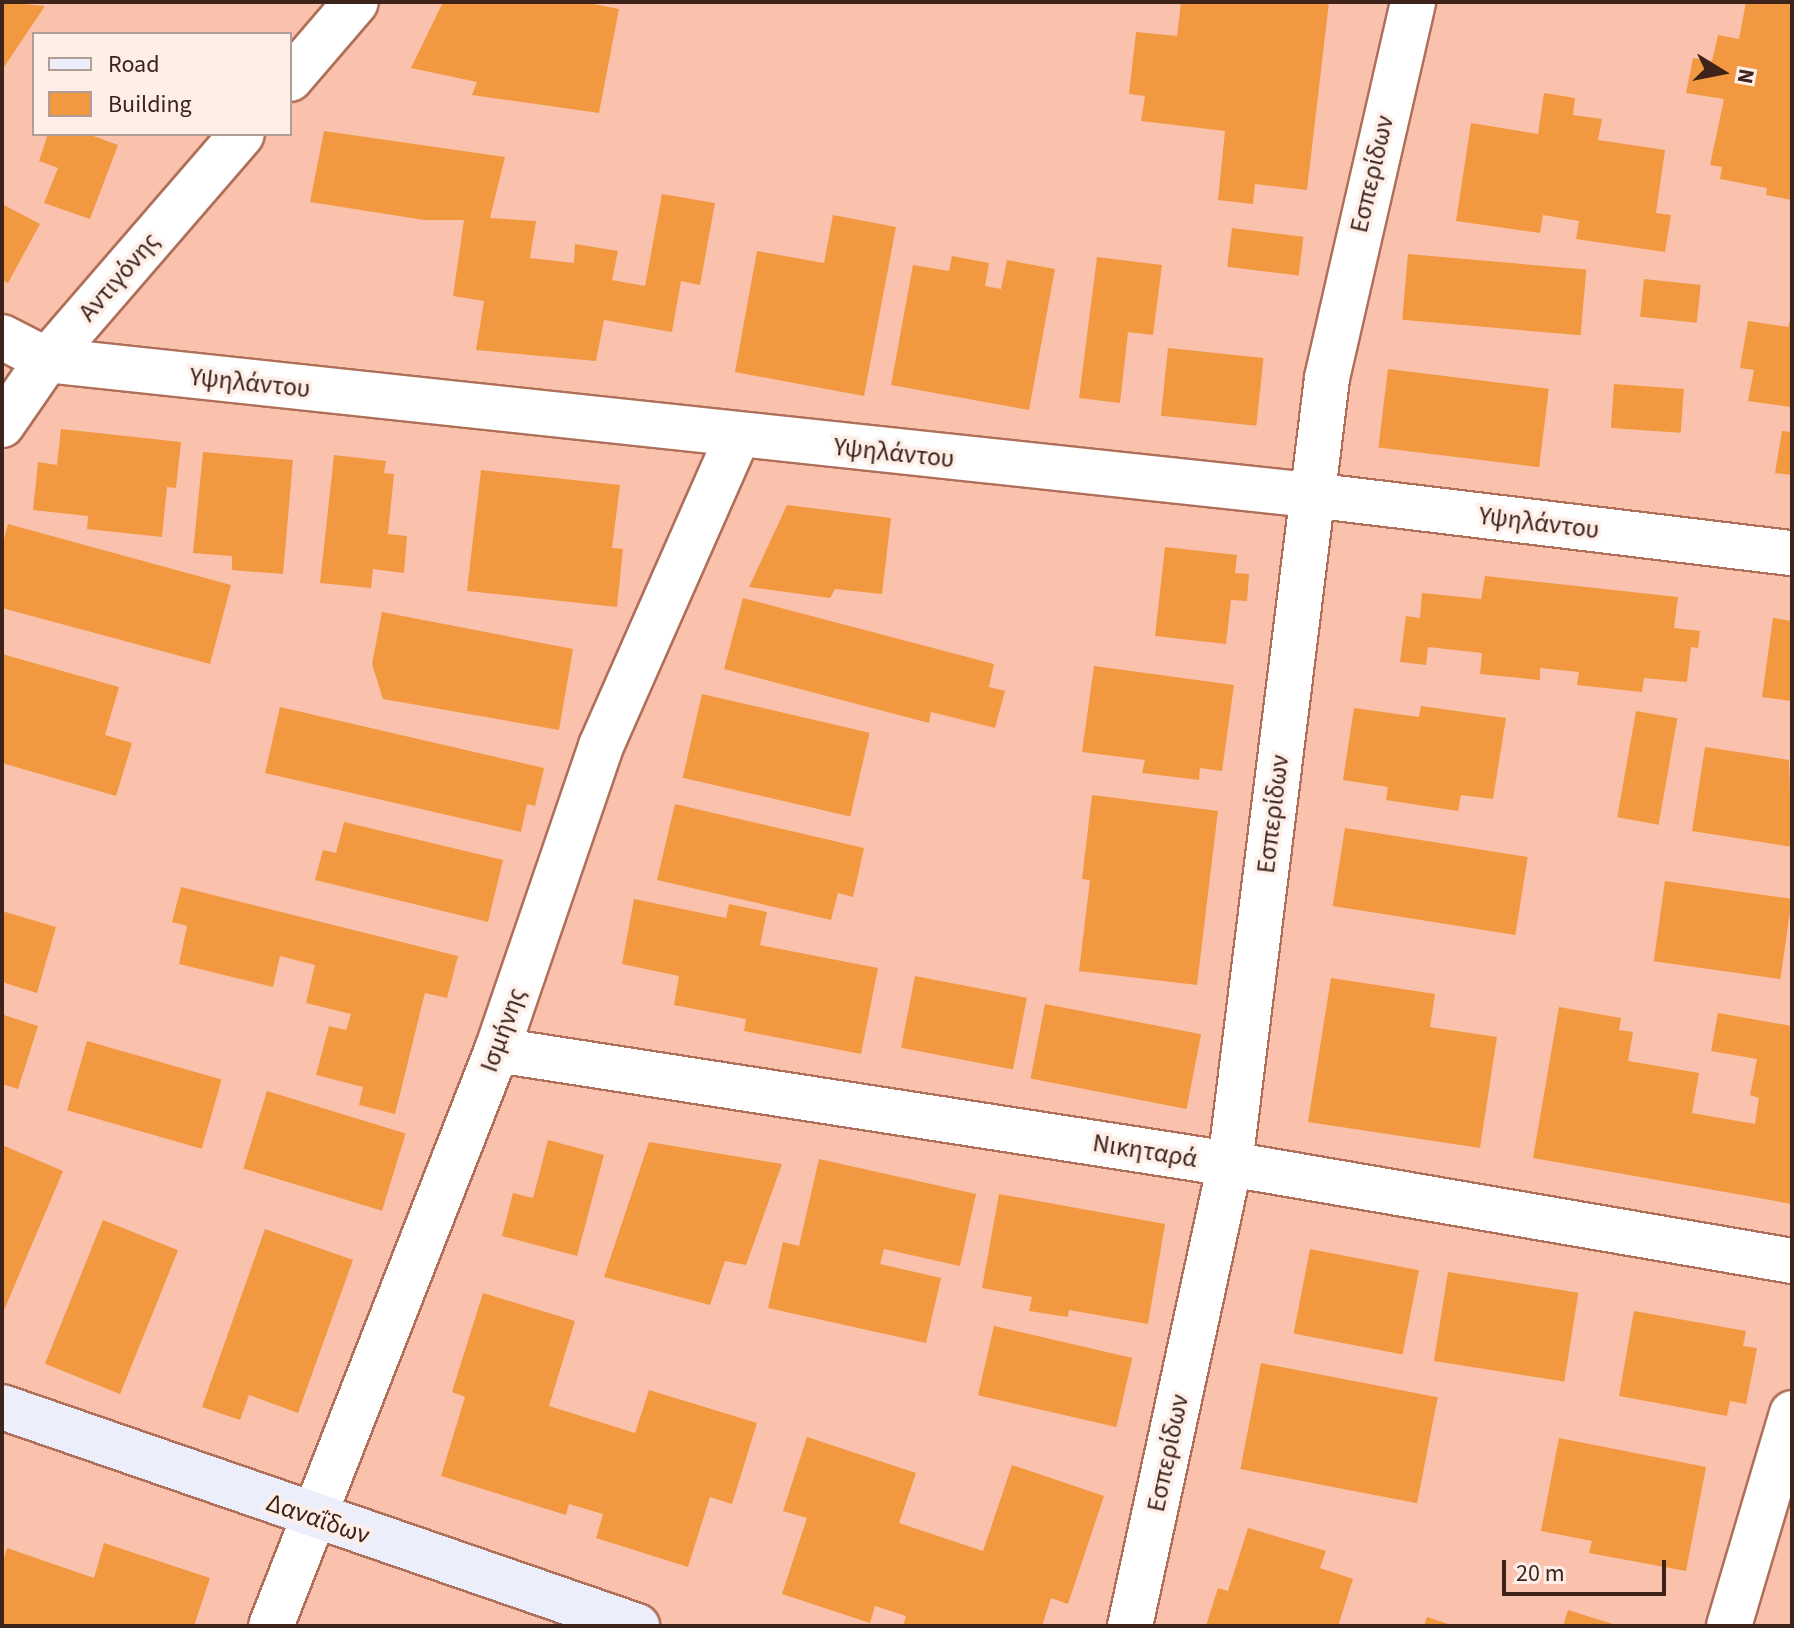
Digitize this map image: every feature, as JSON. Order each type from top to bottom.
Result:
[{"type":"street","points":[[292,77],[356,2]]},
{"type":"street","name":"Εσπερίδων","points":[[1130,1626],[1230,1164],[1311,495],[1330,364],[1413,2]]},
{"type":"street","name":"Αντιγόνης","points":[[2,425],[47,360],[240,136]]},
{"type":"street","name":"Υψηλάντου","points":[[2,337],[47,360],[737,437],[1311,495],[1792,553]]},
{"type":"street","name":"Ισμήνης","points":[[271,1626],[497,1050],[601,746],[737,437]]},
{"type":"street","name":"Νικηταρά","points":[[497,1050],[1230,1164],[1792,1261]]},
{"type":"street","name":"Δαναΐδων","points":[[2,1407],[315,1519],[637,1626]]},
{"type":"street","points":[[1729,1626],[1792,1413]]},
{"type":"building","points":[[2,2],[45,6],[2,70]]},
{"type":"building","points":[[443,2],[583,2],[619,9],[599,113],[472,95],[477,82],[411,68]]},
{"type":"building","points":[[1181,2],[1329,2],[1307,190],[1255,184],[1253,204],[1218,200],[1225,131],[1141,121],[1145,96],[1129,94],[1136,32],[1177,36]]},
{"type":"building","points":[[1746,2],[1792,2],[1792,200],[1766,195],[1767,188],[1720,179],[1722,167],[1710,165],[1724,99],[1686,93],[1693,58],[1712,61],[1718,35],[1739,39]]},
{"type":"building","points":[[1544,93],[1575,98],[1573,115],[1602,119],[1598,140],[1665,150],[1656,213],[1671,215],[1665,252],[1576,239],[1579,221],[1543,215],[1540,233],[1456,221],[1471,123],[1538,134]]},
{"type":"building","points":[[324,131],[505,157],[490,218],[536,221],[530,258],[574,263],[575,244],[618,251],[612,280],[645,286],[662,194],[715,203],[700,285],[681,281],[672,332],[604,320],[596,361],[476,350],[484,301],[453,296],[464,220],[424,220],[310,202]]},
{"type":"building","points":[[47,136],[93,136],[118,145],[90,219],[44,203],[58,168],[39,161]]},
{"type":"building","points":[[2,204],[40,224],[8,283],[2,280]]},
{"type":"building","points":[[833,215],[896,227],[864,396],[735,372],[757,251],[824,263]]},
{"type":"building","points":[[1232,228],[1303,237],[1299,275],[1227,267]]},
{"type":"building","points":[[1408,254],[1586,270],[1581,335],[1402,320]]},
{"type":"building","points":[[952,256],[989,263],[985,286],[1001,289],[1007,260],[1055,269],[1029,410],[891,385],[913,265],[949,271]]},
{"type":"building","points":[[1097,257],[1162,265],[1153,335],[1128,332],[1120,403],[1079,398]]},
{"type":"building","points":[[1644,279],[1701,285],[1697,323],[1640,317]]},
{"type":"building","points":[[1792,313],[1790,407],[1748,401],[1754,370],[1740,368],[1748,321],[1788,327]]},
{"type":"building","points":[[1168,348],[1263,358],[1256,426],[1161,416]]},
{"type":"building","points":[[1388,369],[1549,389],[1539,467],[1378,447]]},
{"type":"building","points":[[1614,384],[1684,389],[1681,433],[1611,428]]},
{"type":"building","points":[[61,429],[181,442],[176,488],[167,487],[162,537],[87,529],[88,516],[33,510],[38,462],[57,465]]},
{"type":"building","points":[[1782,431],[1792,432],[1792,475],[1775,473]]},
{"type":"building","points":[[203,452],[293,460],[283,574],[232,570],[232,556],[193,553]]},
{"type":"building","points":[[334,455],[386,461],[384,473],[394,474],[388,534],[407,536],[404,573],[373,569],[371,588],[320,583]]},
{"type":"building","points":[[481,470],[620,485],[612,548],[623,549],[617,607],[467,591]]},
{"type":"building","points":[[787,505],[891,518],[882,594],[835,589],[830,598],[749,587]]},
{"type":"building","points":[[8,524],[231,585],[210,664],[2,608],[2,546]]},
{"type":"building","points":[[1165,547],[1237,555],[1235,573],[1249,574],[1247,601],[1231,600],[1226,644],[1155,636]]},
{"type":"building","points":[[1485,576],[1678,597],[1674,628],[1700,631],[1698,648],[1691,647],[1687,682],[1644,678],[1642,692],[1577,685],[1579,672],[1540,668],[1540,680],[1480,674],[1482,653],[1428,647],[1426,665],[1400,662],[1406,616],[1420,618],[1422,593],[1481,599]]},
{"type":"building","points":[[743,598],[994,664],[989,687],[1005,691],[995,728],[931,712],[929,723],[724,669]]},
{"type":"building","points":[[382,612],[573,649],[559,730],[383,699],[372,664]]},
{"type":"building","points":[[1773,618],[1792,621],[1792,701],[1762,697]]},
{"type":"building","points":[[2,654],[119,687],[105,735],[132,743],[116,796],[2,763]]},
{"type":"building","points":[[1094,666],[1234,685],[1222,771],[1200,768],[1199,780],[1142,773],[1145,760],[1082,752]]},
{"type":"building","points":[[702,694],[870,733],[850,816],[683,778]]},
{"type":"building","points":[[1421,706],[1506,718],[1493,799],[1461,795],[1458,811],[1386,800],[1388,787],[1343,780],[1354,708],[1419,717]]},
{"type":"building","points":[[280,707],[544,768],[535,806],[527,804],[521,832],[265,773]]},
{"type":"building","points":[[1636,711],[1677,718],[1659,825],[1617,817]]},
{"type":"building","points":[[1705,747],[1789,760],[1792,847],[1692,831]]},
{"type":"building","points":[[1092,795],[1218,811],[1197,985],[1079,971],[1090,880],[1082,879]]},
{"type":"building","points":[[675,804],[864,848],[853,897],[838,893],[831,920],[657,880]]},
{"type":"building","points":[[344,822],[503,860],[488,922],[315,880],[323,850],[336,853]]},
{"type":"building","points":[[1345,828],[1528,857],[1515,935],[1333,906]]},
{"type":"building","points":[[1665,881],[1792,899],[1780,979],[1654,961]]},
{"type":"building","points":[[181,887],[458,956],[447,998],[425,993],[395,1114],[359,1105],[363,1087],[316,1075],[329,1026],[346,1030],[351,1014],[306,1003],[315,965],[280,956],[273,987],[179,964],[187,926],[172,922]]},
{"type":"building","points":[[634,899],[726,918],[729,904],[767,912],[760,945],[878,968],[861,1054],[744,1031],[746,1019],[674,1005],[679,976],[622,964]]},
{"type":"building","points":[[2,911],[56,927],[37,993],[2,982]]},
{"type":"building","points":[[915,976],[1027,998],[1013,1069],[901,1048]]},
{"type":"building","points":[[1331,978],[1435,994],[1430,1027],[1497,1037],[1480,1148],[1308,1122]]},
{"type":"building","points":[[1045,1004],[1201,1034],[1187,1109],[1030,1079]]},
{"type":"building","points":[[1559,1007],[1621,1018],[1619,1030],[1633,1032],[1628,1061],[1699,1073],[1692,1113],[1755,1124],[1759,1098],[1750,1095],[1757,1059],[1711,1051],[1718,1013],[1792,1026],[1792,1204],[1533,1158]]},
{"type":"building","points":[[4,1015],[38,1026],[18,1089],[2,1084]]},
{"type":"building","points":[[87,1041],[222,1080],[202,1149],[67,1110]]},
{"type":"building","points":[[267,1091],[406,1133],[382,1211],[243,1168]]},
{"type":"building","points":[[548,1140],[604,1155],[577,1256],[502,1236],[513,1193],[533,1198]]},
{"type":"building","points":[[649,1142],[782,1164],[746,1265],[725,1261],[710,1305],[604,1277]]},
{"type":"building","points":[[2,1145],[63,1171],[2,1315]]},
{"type":"building","points":[[819,1159],[976,1194],[960,1266],[884,1249],[880,1264],[941,1278],[926,1343],[768,1308],[783,1242],[799,1246]]},
{"type":"building","points":[[999,1194],[1165,1224],[1148,1324],[1069,1310],[1068,1317],[1029,1311],[1032,1297],[982,1288]]},
{"type":"building","points":[[103,1220],[178,1250],[120,1394],[45,1364]]},
{"type":"building","points":[[265,1229],[353,1260],[298,1413],[249,1395],[240,1420],[202,1407]]},
{"type":"building","points":[[1310,1249],[1419,1270],[1403,1355],[1294,1333]]},
{"type":"building","points":[[1448,1272],[1578,1293],[1564,1382],[1434,1361]]},
{"type":"building","points":[[483,1293],[575,1321],[549,1406],[635,1433],[649,1390],[757,1423],[732,1504],[710,1497],[688,1567],[596,1538],[603,1514],[569,1504],[566,1515],[441,1476],[465,1397],[452,1392]]},
{"type":"building","points":[[1634,1311],[1746,1331],[1743,1346],[1757,1348],[1746,1404],[1730,1401],[1727,1416],[1619,1396]]},
{"type":"building","points":[[994,1326],[1132,1358],[1116,1427],[978,1395]]},
{"type":"building","points":[[1261,1363],[1438,1397],[1417,1503],[1240,1469]]},
{"type":"building","points":[[807,1437],[916,1473],[899,1523],[983,1551],[1012,1465],[1104,1496],[1068,1604],[1051,1598],[1042,1626],[903,1626],[906,1616],[875,1606],[870,1623],[782,1594],[807,1518],[783,1511]]},
{"type":"building","points":[[1559,1438],[1706,1467],[1686,1571],[1589,1553],[1592,1541],[1541,1531]]},
{"type":"building","points":[[1248,1528],[1326,1551],[1320,1568],[1353,1579],[1338,1626],[1206,1626],[1218,1588],[1228,1591]]},
{"type":"building","points":[[104,1543],[210,1578],[194,1626],[2,1626],[2,1565],[7,1548],[94,1578]]},
{"type":"building","points":[[1568,1610],[1616,1625],[1616,1626],[1563,1626]]},
{"type":"building","points":[[1427,1617],[1452,1625],[1452,1626],[1424,1626]]}]
